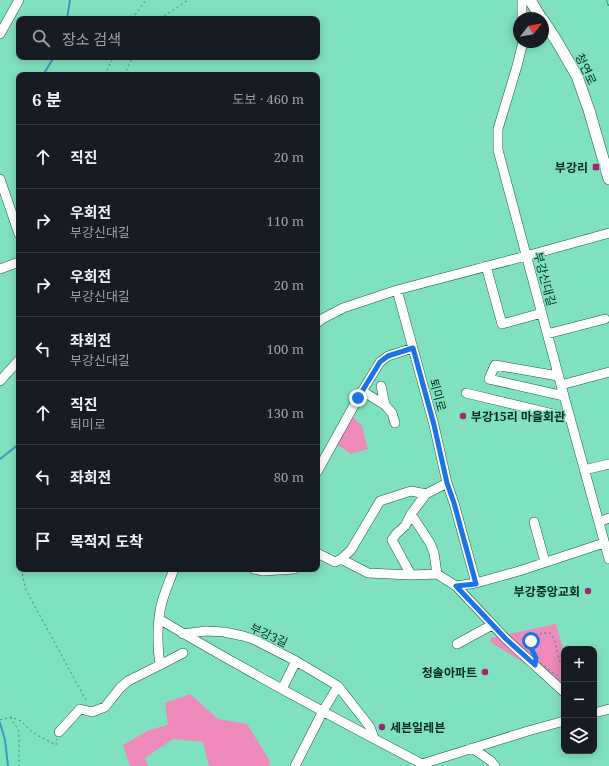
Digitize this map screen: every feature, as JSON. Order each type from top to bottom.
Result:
[{"type":"main road","name":"청연로","points":[[530,0],[538,12]]},
{"type":"main road","name":"청연로","points":[[549,30],[577,76],[589,110],[609,179]]},
{"type":"street","points":[[0,34],[19,0]]},
{"type":"street","points":[[522,0],[522,12]]},
{"type":"street","name":"부강신대길","points":[[522,48],[498,129],[498,150],[558,376],[609,559]]},
{"type":"street","points":[[0,179],[16,225]]},
{"type":"street","points":[[320,321],[343,308],[397,290],[609,233]]},
{"type":"street","points":[[0,269],[16,263]]},
{"type":"street","points":[[486,266],[502,324],[542,313]]},
{"type":"street","name":"퇴미로","points":[[397,290],[436,432],[447,483]]},
{"type":"street","points":[[547,334],[605,319]]},
{"type":"street","points":[[320,467],[380,362],[388,356],[413,348]]},
{"type":"street","points":[[0,381],[16,363]]},
{"type":"street","points":[[558,376],[495,365],[489,379],[564,396]]},
{"type":"street","points":[[561,386],[609,372]]},
{"type":"street","points":[[381,386],[385,405]]},
{"type":"street","points":[[362,391],[385,405],[392,413],[395,423]]},
{"type":"street","points":[[466,393],[570,418]]},
{"type":"street","points":[[584,470],[609,464]]},
{"type":"street","points":[[411,575],[392,540],[405,526],[411,514],[426,494],[447,483],[454,503],[476,584]]},
{"type":"street","points":[[320,557],[335,562],[351,550],[380,500],[412,491],[426,494]]},
{"type":"street","points":[[411,514],[430,543],[434,553],[437,574]]},
{"type":"street","points":[[598,522],[609,518]]},
{"type":"street","points":[[534,522],[546,562]]},
{"type":"street","points":[[456,586],[476,584],[604,543]]},
{"type":"street","points":[[341,559],[368,574],[437,574],[456,586],[506,639],[561,689]]},
{"type":"street","points":[[160,665],[158,653],[159,619],[162,602],[173,572]]},
{"type":"street","points":[[159,619],[282,689],[424,765],[472,748],[561,722]]},
{"type":"street","points":[[457,644],[492,625]]},
{"type":"street","name":"부강3길","points":[[183,634],[206,631],[224,632],[243,636],[253,639],[296,661],[338,686],[370,727],[374,738]]},
{"type":"street","points":[[59,732],[80,709],[92,712],[105,707],[120,688],[128,681],[183,653]]},
{"type":"street","points":[[282,689],[296,661]]},
{"type":"street","points":[[295,766],[323,711],[338,686]]},
{"type":"street","points":[[597,712],[609,709]]},
{"type":"street","points":[[472,748],[490,761],[494,766]]},
{"type":"path","points":[[134,16],[146,0]]},
{"type":"path","points":[[164,16],[188,0]]},
{"type":"path","points":[[107,72],[112,60]]},
{"type":"path","points":[[126,72],[132,60]]},
{"type":"path","points":[[22,572],[26,590],[92,712]]},
{"type":"path","points":[[550,632],[556,642],[558,657],[564,674],[557,676],[540,663],[535,665],[536,658],[531,648],[531,641],[536,635],[550,632]]},
{"type":"path","points":[[11,717],[19,732],[19,766]]},
{"type":"path","points":[[0,720],[11,717],[21,721],[37,735],[56,744],[59,732]]},
{"type":"shaded area","points":[[353,417],[362,426],[368,449],[351,454],[340,446],[336,446]]},
{"type":"shaded area","points":[[556,624],[562,646],[561,686],[492,643],[490,638]]},
{"type":"shaded area","points":[[190,694],[218,719],[247,724],[270,761],[269,766],[209,766],[203,742],[173,739],[145,758],[148,766],[130,766],[123,745],[149,730],[168,725],[165,703]]},
{"type":"waterway","points":[[67,16],[70,0]]},
{"type":"waterway","points":[[45,72],[52,60]]},
{"type":"waterway","points":[[0,459],[16,446]]},
{"type":"waterway","points":[[0,723],[5,740],[8,766]]},
{"type":"railway","points":[[608,0],[609,4]]},
{"type":"place","name":"부강리","points":[[596,167]]},
{"type":"place","name":"부강15리 마을회관","points":[[463,416]]},
{"type":"place","name":"부강중앙교회","points":[[588,591]]},
{"type":"place","name":"청솔아파트","points":[[485,672]]},
{"type":"place","name":"세븐일레븐","points":[[382,727]]},
{"type":"route","points":[[358,398],[380,362],[388,356],[413,348],[434,425],[447,483],[454,503],[476,584],[456,586],[506,639],[535,665],[536,658],[531,648],[531,641]]}]
